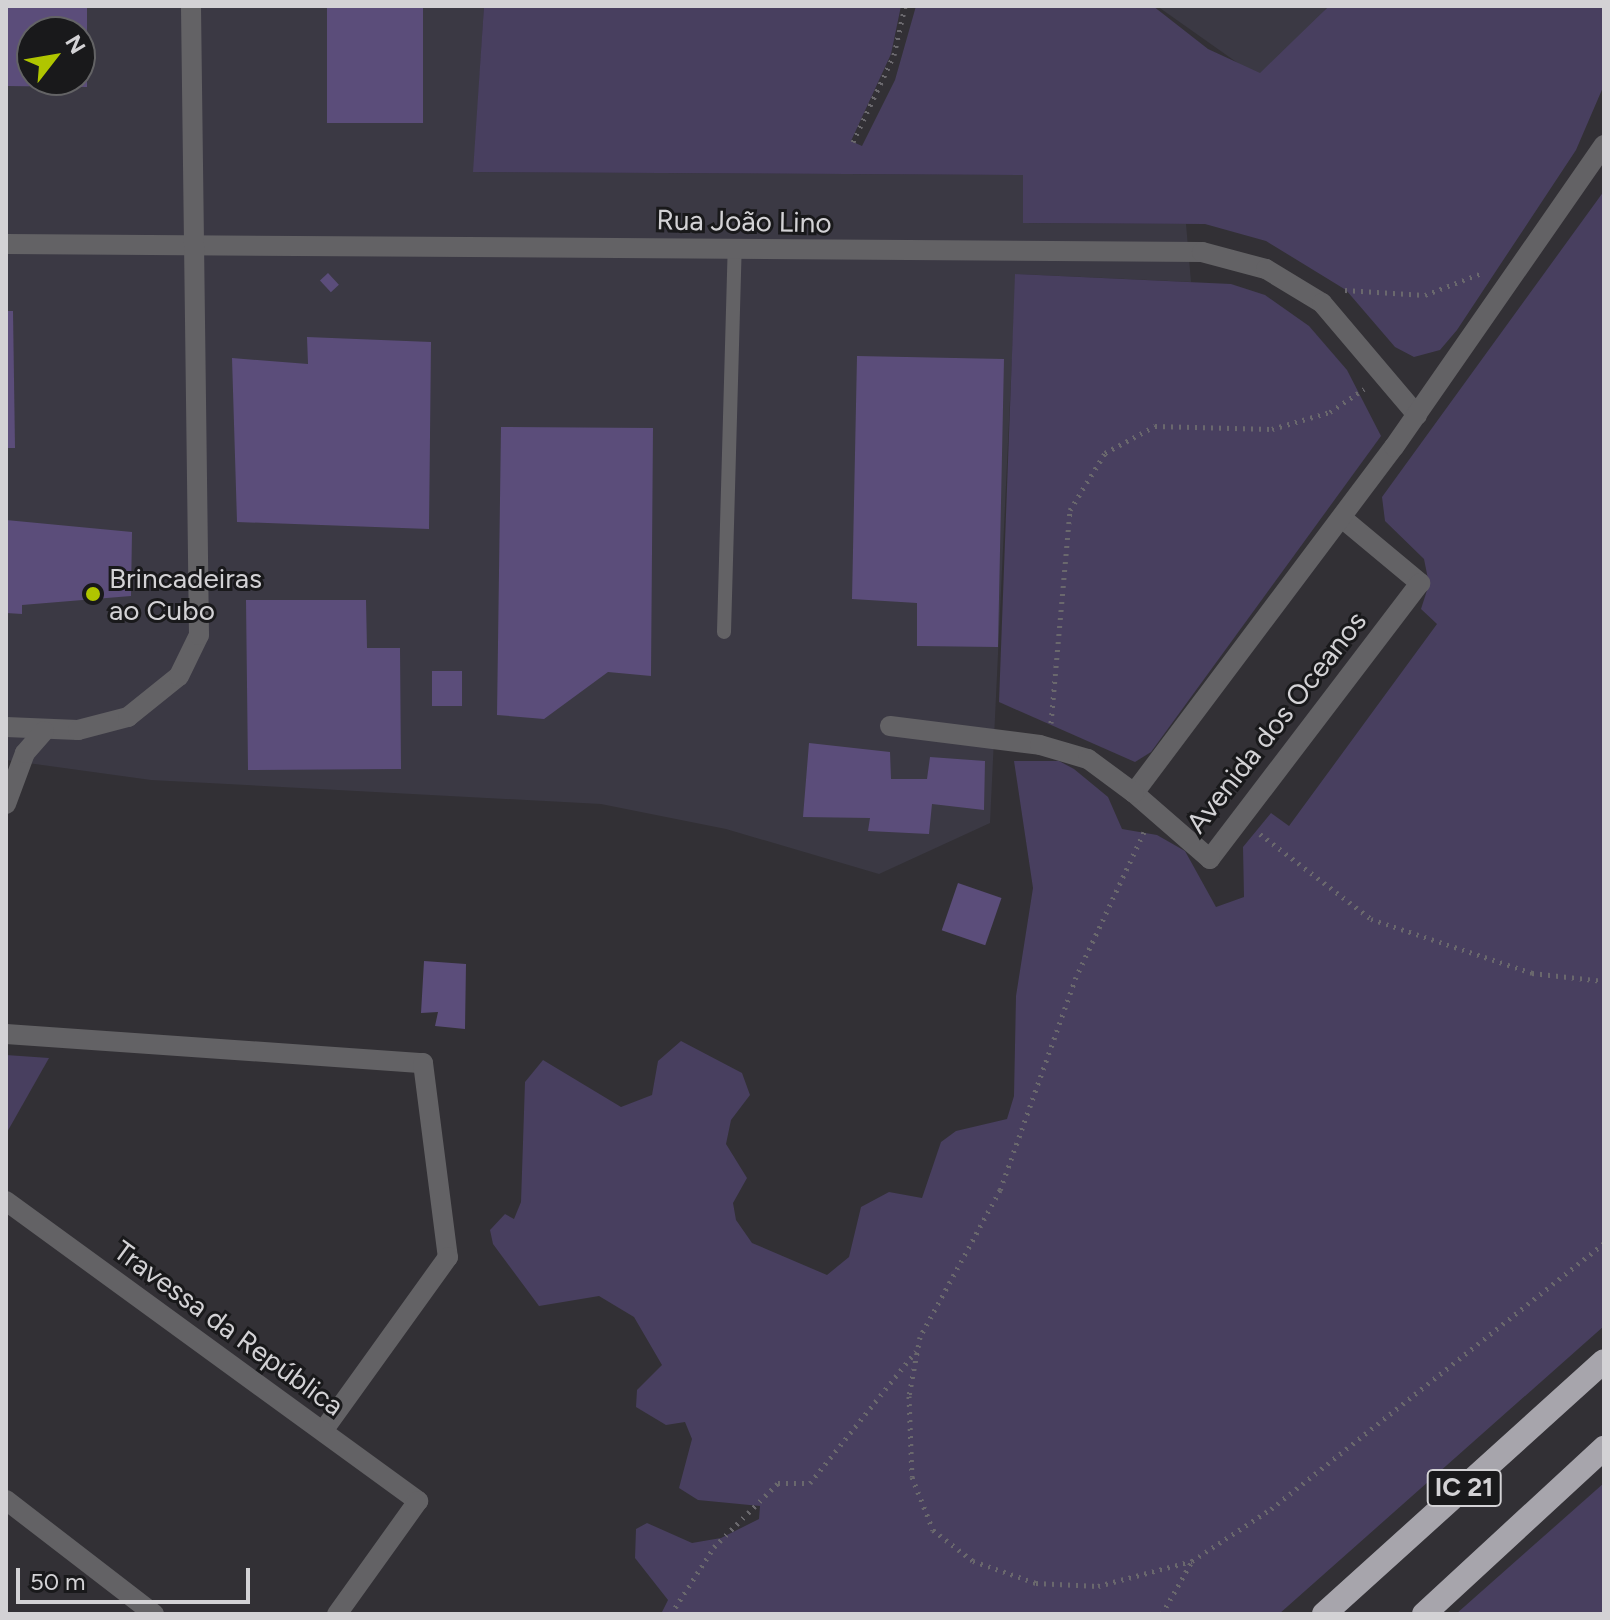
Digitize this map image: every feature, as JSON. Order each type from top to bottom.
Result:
[{"type":"highway","name":"IC 21","points":[[1324,1614],[1604,1361]]},
{"type":"highway","name":"IC 21","points":[[1424,1614],[1604,1448]]},
{"type":"street","points":[[6,727],[44,731],[128,717],[179,676],[199,635],[191,6]]},
{"type":"street","points":[[1134,793],[1417,415],[1604,145]]},
{"type":"street","name":"Rua João Lino","points":[[6,244],[194,248],[1202,252],[1266,269],[1299,286],[1384,375],[1417,415]]},
{"type":"street","name":"Avenida dos Oceanos","points":[[890,726],[1049,748],[1088,759],[1154,809],[1210,859],[1420,583],[1342,518]]},
{"type":"street","points":[[6,804],[25,753],[44,731]]},
{"type":"street","points":[[6,1034],[423,1063],[448,1257],[323,1431]]},
{"type":"street","name":"Travessa da República","points":[[6,1201],[418,1501],[337,1614]]},
{"type":"street","points":[[6,1500],[154,1614]]},
{"type":"lane","points":[[724,632],[735,249]]},
{"type":"path","points":[[853,142],[894,55],[905,6]]},
{"type":"path","points":[[1299,286],[1425,295],[1458,287],[1497,264]]},
{"type":"path","points":[[1049,748],[1070,510],[1105,453],[1155,426],[1272,429],[1330,412],[1384,375]]},
{"type":"path","points":[[1154,809],[1076,977],[1000,1190],[956,1261],[918,1349],[909,1396],[912,1477],[933,1530],[973,1561],[1036,1583],[1098,1586],[1192,1561],[1271,1509],[1604,1243]]},
{"type":"path","points":[[1242,817],[1371,919],[1532,973],[1604,981]]},
{"type":"path","points":[[671,1614],[714,1547],[778,1483],[810,1483],[918,1349]]},
{"type":"path","points":[[1162,1614],[1192,1561]]},
{"type":"shaded area","points":[[6,6],[484,6],[474,172],[1024,175],[1024,223],[1186,224],[1191,282],[1016,274],[990,823],[879,874],[726,829],[601,804],[151,780],[6,760]]},
{"type":"shaded area","points":[[484,6],[901,6],[891,54],[851,141],[862,146],[895,80],[916,6],[1153,6],[1208,49],[1260,73],[1329,6],[1604,6],[1604,85],[1576,150],[1457,330],[1440,350],[1414,357],[1395,347],[1346,290],[1266,241],[1205,224],[1023,223],[1023,175],[473,172]]},
{"type":"shaded area","points":[[1157,6],[1328,6],[1266,83]]},
{"type":"shaded area","points":[[1604,191],[1604,1326],[1279,1614],[661,1614],[668,1600],[635,1558],[636,1529],[647,1523],[692,1543],[721,1538],[759,1519],[760,1506],[698,1500],[679,1488],[692,1439],[685,1422],[666,1425],[636,1407],[637,1390],[662,1365],[634,1317],[599,1296],[539,1306],[493,1244],[490,1230],[505,1214],[514,1219],[521,1202],[525,1082],[543,1060],[621,1107],[652,1095],[658,1061],[681,1041],[742,1073],[750,1095],[731,1120],[726,1144],[747,1178],[733,1203],[736,1220],[752,1243],[827,1275],[849,1257],[861,1207],[889,1192],[922,1198],[941,1142],[956,1131],[1007,1119],[1014,1096],[1016,996],[1033,888],[1014,761],[1059,761],[1074,769],[1108,797],[1122,829],[1157,835],[1185,851],[1216,907],[1244,897],[1243,847],[1271,813],[1289,826],[1437,624],[1421,609],[1429,584],[1424,559],[1385,521],[1382,497]]},
{"type":"shaded area","points":[[1015,274],[1231,284],[1265,295],[1309,326],[1347,370],[1381,436],[1151,752],[1135,762],[999,702]]},
{"type":"shaded area","points":[[6,1055],[49,1058],[6,1134]]},
{"type":"shaded area","points":[[1604,1483],[1604,1614],[1456,1614]]},
{"type":"building","points":[[6,6],[87,6],[87,16],[16,16],[16,86],[6,86]]},
{"type":"building","points":[[327,6],[423,6],[423,123],[327,123]]},
{"type":"building","points":[[328,273],[339,285],[331,292],[320,281]]},
{"type":"building","points":[[6,311],[13,311],[15,448],[6,448]]},
{"type":"building","points":[[307,337],[431,342],[429,529],[237,522],[232,358],[308,364]]},
{"type":"building","points":[[857,356],[1004,359],[998,647],[917,646],[917,603],[852,599]]},
{"type":"building","points":[[501,427],[653,428],[651,676],[608,672],[544,719],[497,715]]},
{"type":"building","points":[[6,520],[132,532],[131,596],[22,605],[22,614],[6,613]]},
{"type":"building","points":[[246,600],[366,600],[367,648],[400,648],[401,769],[248,770]]},
{"type":"building","points":[[432,671],[462,671],[462,706],[432,706]]},
{"type":"building","points":[[809,743],[890,752],[891,779],[927,779],[930,757],[985,761],[984,810],[932,804],[929,834],[868,831],[870,818],[803,817]]},
{"type":"building","points":[[958,883],[1001,898],[985,945],[942,930]]},
{"type":"building","points":[[424,961],[466,964],[465,1029],[435,1026],[438,1012],[421,1013]]},
{"type":"place","name":"Brincadeiras ao Cubo","points":[[93,594]]}]
